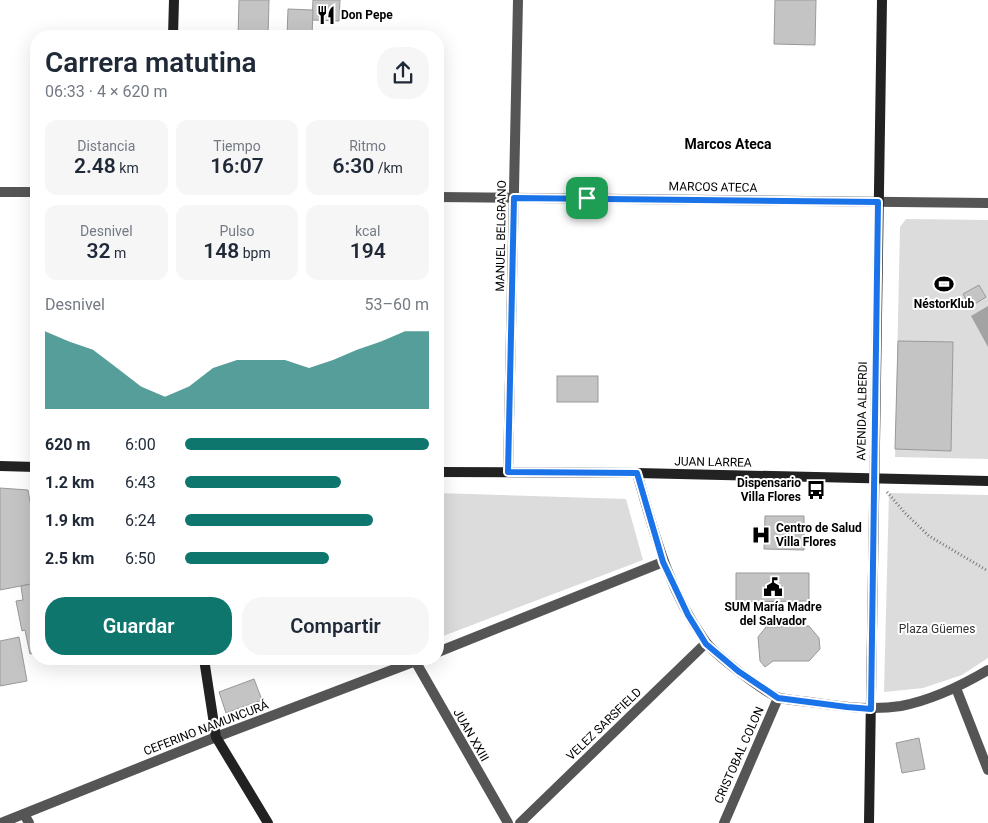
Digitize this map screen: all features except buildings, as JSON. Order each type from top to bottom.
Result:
[{"type":"main road","points":[[173,30],[174,0]]},
{"type":"main road","name":"AVENIDA ALBERDI","points":[[869,823],[882,0]]},
{"type":"main road","points":[[0,466],[30,467]]},
{"type":"main road","name":"JUAN LARREA","points":[[444,472],[637,473],[988,480]]},
{"type":"main road","points":[[205,665],[216,738],[268,823]]},
{"type":"street","name":"MANUEL BELGRANO","points":[[508,472],[518,0]]},
{"type":"street","points":[[0,192],[30,192]]},
{"type":"street","name":"MARCOS ATECA","points":[[444,197],[988,203]]},
{"type":"street","points":[[637,473],[663,562],[688,615],[706,644],[738,671],[778,698],[871,709],[902,706],[956,688],[988,670]]},
{"type":"street","points":[[444,650],[663,562]]},
{"type":"street","name":"VELEZ SARSFIELD","points":[[520,823],[706,644]]},
{"type":"street","name":"CEFERINO NAMUNCURÁ","points":[[1,823],[27,819],[216,738],[403,665]]},
{"type":"street","name":"JUAN XXIII","points":[[419,665],[508,823]]},
{"type":"street","points":[[956,688],[988,770]]},
{"type":"street","name":"CRISTOBAL COLON","points":[[724,823],[778,698]]},
{"type":"path","points":[[873,478],[929,536],[988,571]]},
{"type":"green space","name":"NéstorKlub","points":[[906,219],[988,220],[988,459],[895,457],[900,227]]},
{"type":"green space","points":[[444,493],[626,499],[643,560],[444,636]]},
{"type":"green space","name":"Plaza Güemes","points":[[889,493],[988,495],[988,658],[962,675],[923,688],[884,692]]},
{"type":"shaded area","points":[[988,306],[988,347],[971,316]]},
{"type":"place","name":"Don Pepe","points":[[326,15]]},
{"type":"place","name":"NéstorKlub","points":[[944,284]]},
{"type":"place","name":"Dispensario Villa Flores","points":[[816,490]]},
{"type":"place","name":"Centro de Salud Villa Flores","points":[[761,535]]},
{"type":"place","name":"SUM María Madre del Salvador","points":[[773,587]]},
{"type":"district","name":"Marcos Ateca","points":[[728,144]]},
{"type":"route","points":[[514,198],[587,198],[878,202],[871,709],[778,698],[738,671],[706,644],[688,615],[663,562],[637,473],[508,472],[514,198]]}]
